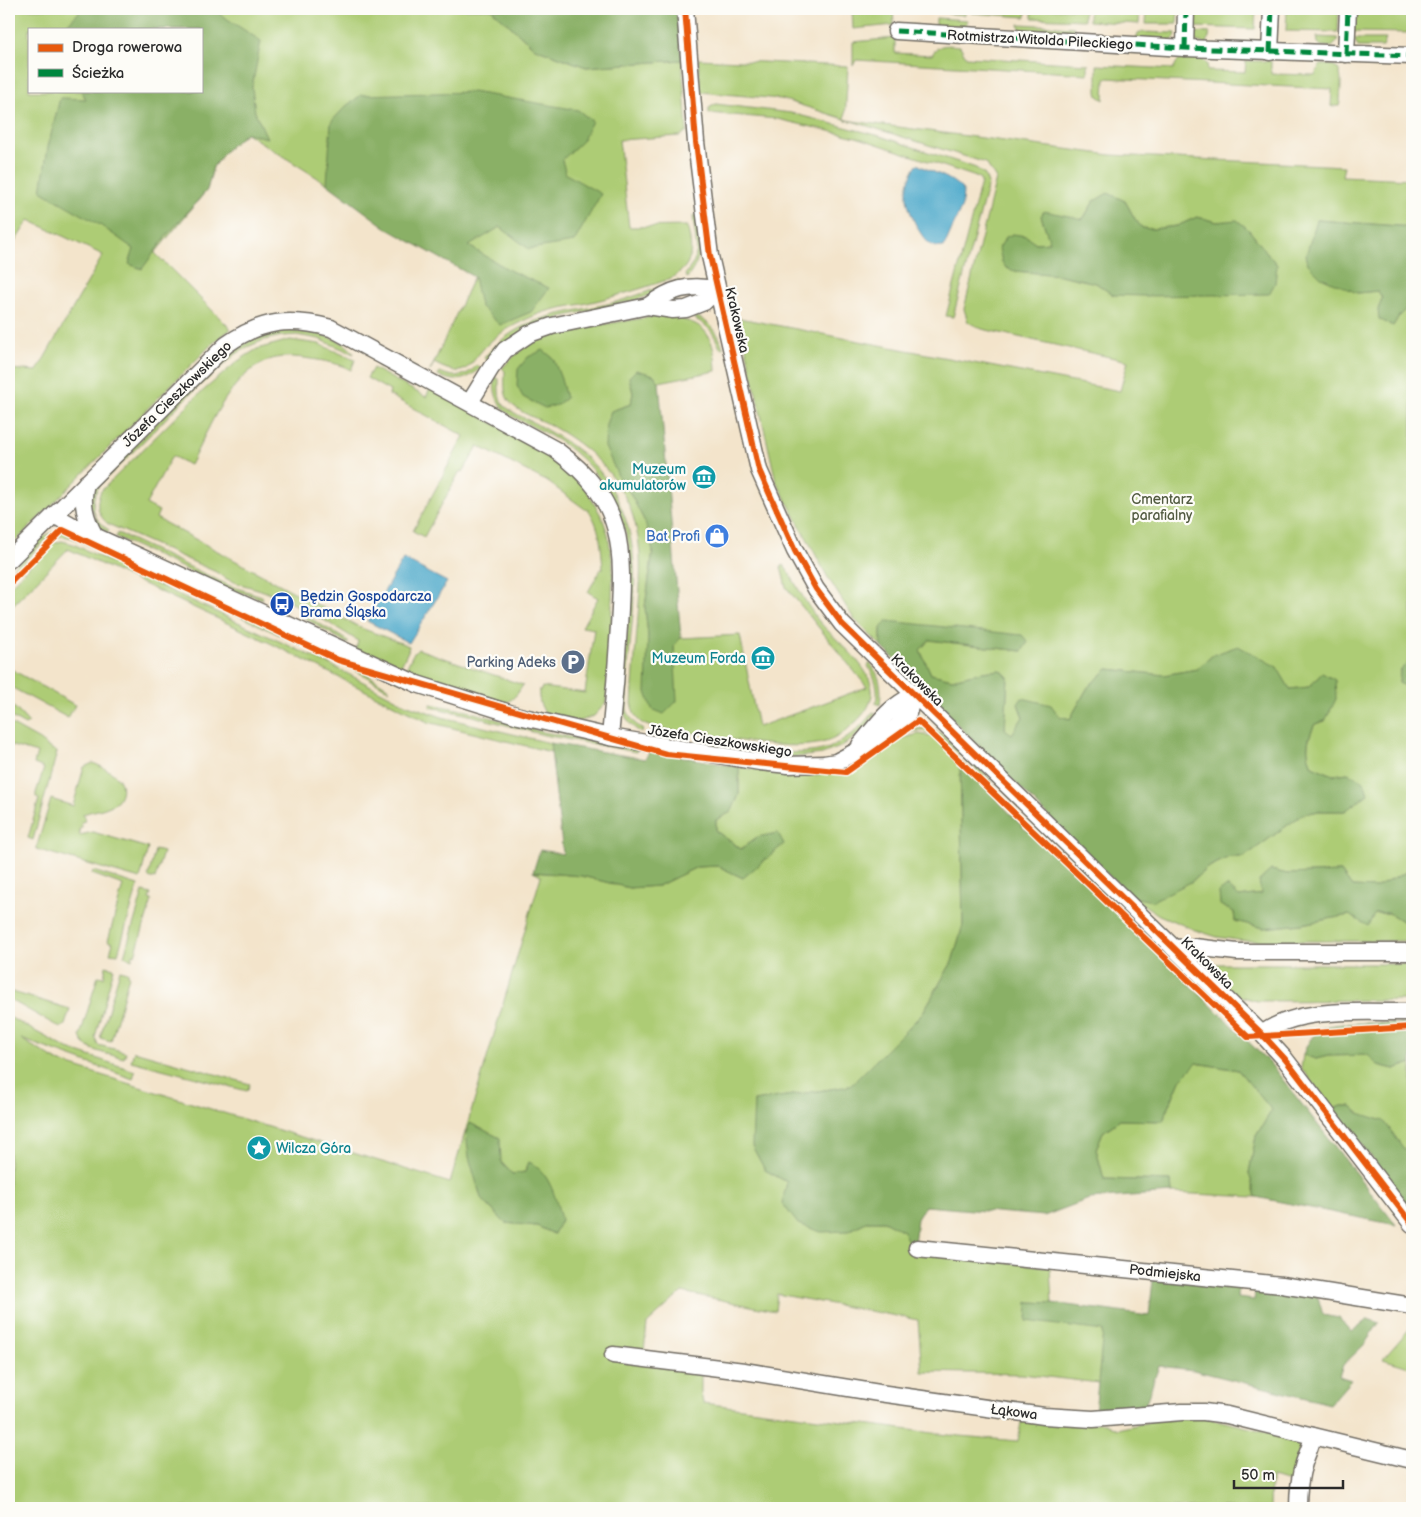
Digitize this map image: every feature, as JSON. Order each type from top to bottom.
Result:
[{"type":"street","name":"Krakowska","points":[[685,9],[696,142],[710,256],[717,290],[759,470],[795,551],[816,588],[842,624],[1262,1034],[1285,1059],[1412,1224]]},
{"type":"street","points":[[1185,48],[1186,9]]},
{"type":"street","points":[[1270,52],[1272,9]]},
{"type":"street","points":[[1346,54],[1348,9]]},
{"type":"street","name":"Rotmistrza Witolda Pileckiego","points":[[896,31],[1185,48],[1412,56]]},
{"type":"street","points":[[470,402],[491,368],[505,350],[529,334],[552,326],[648,306],[672,310],[686,309],[704,302],[717,290]]},
{"type":"street","name":"Józefa Cieszkowskiego","points":[[9,560],[226,345],[244,333],[273,323],[299,322],[331,328],[535,438],[572,462],[595,486],[612,518],[619,540],[622,560],[617,669],[610,737]]},
{"type":"street","points":[[86,483],[83,504],[87,521],[95,536]]},
{"type":"street","name":"Józefa Cieszkowskiego","points":[[54,515],[95,536],[417,684],[519,716],[610,737],[788,765],[810,766],[836,762],[882,737],[897,726],[908,713],[914,695]]},
{"type":"street","points":[[1174,948],[1194,946],[1223,952],[1249,953],[1412,952]]},
{"type":"street","points":[[1262,1034],[1276,1025],[1320,1014],[1412,1012]]},
{"type":"street","name":"Podmiejska","points":[[917,1248],[1282,1285],[1412,1306]]},
{"type":"street","name":"Łąkowa","points":[[613,1355],[744,1371],[1003,1411],[1093,1419],[1204,1412],[1412,1460]]},
{"type":"street","points":[[1298,1508],[1298,1491],[1313,1436]]},
{"type":"green space","points":[[9,9],[491,9],[535,48],[586,67],[682,60],[687,131],[680,136],[619,140],[629,227],[687,226],[691,250],[685,267],[673,277],[649,286],[600,300],[552,310],[528,319],[499,335],[471,364],[461,371],[455,371],[434,363],[430,371],[474,276],[246,133],[227,149],[213,167],[207,190],[155,253],[231,329],[212,344],[9,548],[9,369],[37,371],[103,255],[29,220],[9,251]]},
{"type":"green space","points":[[82,9],[212,9],[261,41],[252,87],[255,112],[267,138],[246,133],[227,149],[213,167],[207,190],[167,235],[142,269],[129,264],[134,249],[100,225],[41,191],[48,147],[60,98],[86,99],[82,92],[202,92],[202,28],[64,28]]},
{"type":"green space","points":[[491,9],[676,9],[682,60],[586,67],[535,48]]},
{"type":"green space","points":[[852,9],[893,9],[894,25],[853,29]]},
{"type":"green space","points":[[899,9],[966,9],[965,15]]},
{"type":"green space","points":[[972,9],[1027,9],[1026,17],[971,13]]},
{"type":"green space","points":[[1032,9],[1084,9],[1084,20],[1032,18]]},
{"type":"green space","points":[[1089,9],[1140,9],[1139,24],[1089,21]]},
{"type":"green space","points":[[1147,9],[1178,9],[1177,24],[1146,24]]},
{"type":"green space","points":[[1193,9],[1256,9],[1255,29],[1193,27]]},
{"type":"green space","points":[[1287,9],[1339,9],[1338,32],[1286,31]]},
{"type":"green space","points":[[1355,9],[1412,9],[1412,33],[1354,32]]},
{"type":"green space","points":[[936,18],[968,20],[964,28],[936,27]]},
{"type":"green space","points":[[1019,24],[1074,27],[1074,32],[1072,35],[1023,32]]},
{"type":"green space","points":[[1140,32],[1176,33],[1175,38],[1171,41],[1136,39]]},
{"type":"green space","points":[[1193,32],[1210,33],[1207,44],[1195,41]]},
{"type":"green space","points":[[1317,37],[1338,38],[1338,41],[1332,47],[1321,46],[1318,43]]},
{"type":"green space","points":[[895,38],[895,53],[932,55],[940,47],[947,45],[960,46],[966,57],[1088,64],[1088,74],[856,60],[853,66],[853,42]]},
{"type":"green space","points":[[1354,39],[1386,39],[1383,47],[1358,47]]},
{"type":"green space","points":[[1182,58],[1202,59],[1207,64],[1208,71],[1245,72],[1246,61],[1271,61],[1271,74],[1315,75],[1320,65],[1333,65],[1338,70],[1341,78],[1339,106],[1331,106],[1332,89],[1105,78],[1104,100],[1098,96],[1097,65],[1173,69]]},
{"type":"green space","points":[[698,59],[848,66],[845,119],[781,99],[701,92]]},
{"type":"green space","points":[[472,92],[578,110],[592,121],[582,141],[562,160],[566,174],[601,194],[574,242],[529,249],[500,227],[469,246],[511,271],[549,288],[531,312],[500,325],[480,306],[474,277],[388,229],[327,184],[331,122],[346,106],[361,95]]},
{"type":"green space","points":[[716,104],[791,113],[880,136],[976,168],[985,175],[988,184],[953,317],[946,316],[981,182],[979,178],[856,137],[777,119],[709,113],[709,108]]},
{"type":"green space","name":"Cmentarz parafialny","points":[[851,121],[1111,155],[1344,166],[1342,176],[1412,179],[1412,227],[1317,220],[1357,293],[1378,291],[1382,298],[1378,310],[1393,326],[1399,316],[1412,303],[1412,658],[1400,670],[1399,683],[1412,690],[1412,869],[1375,888],[1352,887],[1341,872],[1287,874],[1271,870],[1261,894],[1239,897],[1234,912],[1235,921],[1264,928],[1302,924],[1349,915],[1389,913],[1402,921],[1412,920],[1412,941],[1245,941],[1217,937],[1159,915],[1132,897],[1191,882],[1207,868],[1229,857],[1244,857],[1303,814],[1319,811],[1345,811],[1348,773],[1333,775],[1312,766],[1308,755],[1310,735],[1315,724],[1325,721],[1322,673],[1309,687],[1290,689],[1276,667],[1213,655],[1197,669],[1164,675],[1108,669],[1088,687],[1070,719],[1059,716],[1050,705],[1018,704],[1023,717],[1012,735],[1005,730],[1008,677],[1001,670],[952,679],[931,674],[920,650],[929,640],[1022,651],[881,629],[881,646],[854,619],[827,576],[776,481],[739,318],[1120,391],[1128,361],[982,329],[968,322],[964,309],[996,179],[986,163]],"holes":[[[1094,201],[1125,201],[1142,228],[1153,229],[1177,226],[1197,217],[1217,222],[1237,221],[1248,229],[1277,265],[1113,295],[1096,283],[1060,275],[1015,271],[1026,236],[1036,243],[1050,242],[1041,216],[1083,219]]]},
{"type":"green space","points":[[1108,193],[1125,201],[1142,228],[1153,229],[1177,226],[1197,217],[1217,222],[1237,220],[1248,229],[1277,265],[1275,283],[1269,294],[1113,295],[1096,283],[1060,275],[1015,271],[1006,268],[1002,262],[999,248],[1006,237],[1013,234],[1026,236],[1036,243],[1050,242],[1041,216],[1044,211],[1083,219],[1094,201]]},
{"type":"green space","points":[[697,215],[700,248],[696,263],[687,278],[685,275],[694,262],[697,250],[693,216]]},
{"type":"green space","points":[[1317,220],[1412,227],[1412,303],[1399,316],[1393,326],[1379,319],[1378,310],[1382,298],[1378,291],[1357,293],[1321,277],[1308,264],[1306,255]]},
{"type":"green space","points":[[678,280],[680,284],[636,300],[561,317],[497,348],[487,360],[484,358],[498,343],[528,324],[544,318],[616,302]]},
{"type":"green space","points":[[683,312],[683,320],[700,327],[710,338],[713,346],[716,371],[659,382],[654,375],[629,377],[633,393],[631,404],[611,411],[619,478],[630,493],[645,522],[653,551],[645,607],[649,659],[674,664],[674,645],[681,638],[740,635],[758,727],[867,687],[786,587],[781,567],[784,565],[818,620],[852,655],[867,675],[871,685],[871,700],[864,712],[845,732],[833,739],[820,743],[787,746],[662,729],[647,725],[638,720],[632,707],[640,587],[640,559],[637,531],[628,503],[613,478],[595,457],[561,431],[512,405],[506,394],[505,371],[502,368],[516,354],[533,342],[573,329]]},
{"type":"green space","points":[[695,316],[713,328],[723,348],[720,348],[710,330],[695,319]]},
{"type":"green space","points":[[283,331],[311,333],[332,338],[341,342],[354,354],[319,339],[297,335],[264,340],[236,354],[188,396],[99,486],[94,499],[94,511],[99,521],[109,530],[108,533],[99,527],[89,502],[94,486],[185,394],[233,352],[251,340]]},
{"type":"green space","points":[[290,340],[319,344],[355,360],[351,370],[326,362],[290,357],[274,358],[255,368],[242,378],[221,405],[190,465],[172,456],[146,504],[159,511],[156,518],[361,628],[409,646],[400,668],[356,649],[358,641],[302,608],[266,592],[227,579],[216,572],[108,524],[99,513],[98,500],[101,491],[197,396],[238,361],[257,349]]},
{"type":"green space","points":[[543,350],[553,358],[566,398],[557,405],[545,408],[523,397],[517,386],[518,369],[528,357]]},
{"type":"green space","points":[[381,364],[422,385],[420,388],[377,365]]},
{"type":"green space","points":[[477,365],[481,368],[466,378],[455,380],[438,375],[440,372],[450,376],[460,376],[469,372]]},
{"type":"green space","points":[[373,368],[426,397],[430,389],[502,428],[564,466],[584,486],[602,517],[608,534],[613,565],[611,635],[606,703],[594,716],[581,721],[574,721],[547,715],[540,704],[539,694],[539,690],[542,687],[585,693],[594,629],[582,627],[598,598],[588,592],[601,569],[603,569],[600,537],[592,515],[587,508],[585,509],[548,482],[478,446],[463,472],[460,471],[424,537],[413,531],[464,436],[389,395],[390,391],[367,378]]},
{"type":"green space","points":[[636,370],[654,375],[659,382],[681,638],[674,645],[677,701],[664,714],[652,709],[646,692],[648,635],[645,607],[653,551],[645,522],[630,493],[619,478],[605,447],[606,424],[611,411],[631,404],[633,393],[629,377]]},
{"type":"green space","points":[[495,377],[499,379],[501,402],[514,413],[555,435],[582,453],[604,477],[620,505],[630,533],[634,562],[627,710],[633,721],[643,729],[642,733],[629,722],[622,707],[631,566],[626,533],[621,517],[606,488],[585,462],[558,441],[506,411],[497,398]]},
{"type":"green space","points":[[59,531],[72,533],[101,547],[99,551],[72,538],[59,536],[52,538],[45,541],[9,577],[9,572],[42,538]]},
{"type":"green space","points":[[118,533],[230,586],[262,596],[263,599],[226,588],[116,537]]},
{"type":"green space","points":[[62,541],[73,544],[333,666],[405,704],[442,717],[550,743],[551,752],[428,722],[270,643],[68,549],[9,609],[9,587],[53,543]]},
{"type":"green space","points":[[110,550],[342,659],[340,663],[108,554]]},
{"type":"green space","points":[[305,615],[348,641],[348,644],[303,617]]},
{"type":"green space","points":[[887,621],[1022,635],[1028,642],[1022,651],[929,640],[920,650],[931,674],[952,679],[1001,670],[1008,677],[1005,729],[1012,734],[1023,717],[1018,704],[1022,698],[1051,705],[1059,716],[1070,719],[1088,687],[1108,669],[1164,675],[1197,669],[1213,655],[1238,646],[1277,667],[1290,689],[1309,687],[1322,673],[1335,680],[1336,699],[1325,721],[1315,724],[1310,735],[1308,755],[1312,766],[1333,775],[1348,773],[1364,781],[1368,794],[1345,811],[1319,811],[1303,814],[1244,857],[1229,857],[1207,868],[1191,882],[1152,901],[1132,897],[1092,860],[881,646],[881,628]]},
{"type":"green space","points":[[418,649],[523,685],[514,698],[500,704],[445,686],[405,671],[413,654]]},
{"type":"green space","points":[[1412,658],[1412,690],[1399,683],[1400,670]]},
{"type":"green space","points":[[349,663],[389,688],[389,690],[348,666]]},
{"type":"green space","points":[[870,663],[880,683],[880,705],[876,703],[877,688],[875,679],[868,666]]},
{"type":"green space","points":[[9,668],[75,705],[68,718],[9,686]]},
{"type":"green space","points":[[431,704],[467,711],[544,732],[637,749],[636,752],[544,735],[465,714],[430,707]]},
{"type":"green space","points":[[11,705],[29,723],[25,725],[9,716]]},
{"type":"green space","points":[[873,712],[876,713],[864,729],[850,741],[822,754],[796,757],[738,751],[702,745],[697,740],[764,751],[800,753],[816,751],[829,748],[848,737]]},
{"type":"green space","points":[[9,723],[57,752],[33,840],[28,838],[39,799],[36,797],[36,793],[44,768],[34,764],[37,753],[9,745]]},
{"type":"green space","points":[[925,728],[940,733],[963,752],[960,755],[943,740],[931,733],[909,732],[908,729]]},
{"type":"green space","points":[[899,731],[903,738],[919,734],[932,736],[960,761],[963,925],[952,962],[922,1014],[850,1086],[754,1101],[765,1170],[787,1182],[848,1231],[868,1221],[884,1221],[903,1231],[913,1252],[1050,1267],[1052,1303],[1029,1302],[1103,1331],[1099,1383],[1022,1374],[922,1372],[918,1320],[777,1294],[775,1311],[682,1292],[647,1324],[643,1361],[701,1368],[703,1403],[948,1435],[1018,1441],[1021,1422],[1105,1423],[1117,1429],[1178,1416],[1199,1416],[1302,1440],[1291,1482],[1271,1477],[1270,1508],[9,1508],[9,1017],[68,1049],[135,1071],[133,1079],[21,1039],[59,1062],[450,1183],[541,876],[533,872],[582,876],[629,888],[658,886],[697,867],[718,866],[743,878],[757,837],[741,849],[716,831],[716,820],[731,812],[739,795],[739,767],[799,776],[816,775],[844,768]],"holes":[[[470,1123],[484,1131],[501,1162],[512,1174],[525,1172],[529,1162],[554,1234],[537,1226],[505,1223],[481,1198],[477,1182]]]},
{"type":"green space","points":[[550,743],[645,759],[650,751],[739,767],[739,795],[731,812],[716,820],[716,831],[741,849],[757,837],[778,833],[784,844],[743,878],[718,866],[697,867],[658,886],[629,888],[582,876],[533,872],[540,850],[563,854]]},
{"type":"green space","points":[[970,759],[991,780],[996,790],[967,761]]},
{"type":"green space","points":[[960,761],[1026,830],[1034,832],[1269,1062],[1396,1225],[1256,1197],[1249,1173],[1256,1136],[1272,1110],[1238,1070],[1197,1063],[1180,1080],[1163,1121],[1120,1120],[1103,1132],[1096,1149],[1104,1179],[1171,1181],[1172,1193],[1089,1199],[1044,1216],[925,1206],[917,1219],[913,1252],[903,1231],[884,1221],[868,1221],[848,1231],[821,1232],[798,1224],[782,1203],[787,1182],[765,1170],[752,1146],[754,1101],[850,1086],[922,1014],[952,962],[963,925]]},
{"type":"green space","points":[[93,763],[117,777],[122,789],[114,804],[104,809],[83,814],[85,821],[81,822],[80,835],[93,832],[148,848],[140,879],[36,849],[51,799],[73,806],[84,767]]},
{"type":"green space","points":[[155,850],[163,852],[155,879],[148,877]]},
{"type":"green space","points":[[1412,869],[1412,920],[1402,921],[1389,913],[1375,913],[1368,926],[1349,915],[1302,924],[1264,928],[1235,921],[1234,912],[1220,905],[1219,892],[1227,886],[1239,897],[1261,894],[1259,881],[1271,870],[1287,874],[1341,872],[1352,887],[1375,888]]},
{"type":"green space","points":[[93,871],[138,885],[118,954],[110,953],[113,943],[108,941],[123,885],[92,874]]},
{"type":"green space","points":[[143,892],[151,894],[149,899],[152,900],[135,955],[133,954],[132,959],[124,956]]},
{"type":"green space","points":[[1210,964],[1412,964],[1412,1000],[1257,1001],[1232,994],[1207,970]]},
{"type":"green space","points":[[106,966],[114,968],[95,1037],[98,1045],[126,1052],[124,1058],[92,1049],[82,1041],[80,1036],[98,976],[104,977]]},
{"type":"green space","points":[[120,970],[128,972],[129,976],[111,1041],[100,1038]]},
{"type":"green space","points":[[9,991],[70,1009],[65,1025],[60,1028],[9,999]]},
{"type":"green space","points":[[1352,1023],[1412,1024],[1412,1063],[1394,1069],[1378,1065],[1368,1055],[1328,1056],[1316,1059],[1303,1055],[1315,1034],[1329,1026]]},
{"type":"green space","points":[[134,1051],[250,1084],[247,1091],[131,1061]]},
{"type":"green space","points":[[1303,1055],[1316,1059],[1328,1056],[1368,1055],[1378,1065],[1394,1069],[1412,1063],[1412,1145],[1404,1150],[1351,1106],[1342,1106],[1334,1109],[1301,1068]]},
{"type":"green space","points":[[1196,1063],[1238,1070],[1272,1110],[1256,1136],[1249,1173],[1256,1197],[1172,1193],[1171,1181],[1104,1179],[1096,1149],[1103,1132],[1120,1120],[1163,1121],[1180,1080]]},
{"type":"green space","points":[[1342,1106],[1351,1106],[1359,1113],[1384,1121],[1404,1149],[1412,1145],[1412,1210],[1334,1109]]},
{"type":"green space","points":[[470,1123],[500,1138],[501,1162],[512,1174],[525,1172],[529,1162],[542,1172],[551,1186],[561,1220],[554,1234],[537,1226],[505,1223],[481,1198],[469,1157],[466,1133]]},
{"type":"green space","points":[[1153,1280],[1239,1283],[1238,1298],[1254,1300],[1256,1286],[1318,1297],[1323,1315],[1339,1318],[1351,1332],[1368,1319],[1379,1323],[1364,1345],[1343,1365],[1339,1376],[1351,1380],[1330,1404],[1193,1370],[1159,1366],[1143,1411],[1095,1413],[1103,1331],[1027,1321],[1028,1302],[1052,1303],[1149,1316]]},
{"type":"green space","points":[[1412,1326],[1412,1368],[1383,1359]]},
{"type":"water","points":[[917,164],[947,178],[963,190],[962,206],[944,247],[936,247],[926,240],[910,211],[907,189]]},
{"type":"water","points":[[403,559],[447,582],[409,643],[367,621]]},
{"type":"marked path","points":[[1185,48],[1186,9]]},
{"type":"marked path","points":[[1270,52],[1272,9]]},
{"type":"marked path","points":[[1346,54],[1348,9]]},
{"type":"marked path","points":[[896,31],[1185,48],[1412,56]]},
{"type":"cycle path","points":[[685,9],[696,142],[710,256],[759,470],[795,551],[816,589],[842,624],[1262,1034],[1285,1059],[1412,1224]]},
{"type":"cycle path","points":[[9,584],[63,530],[338,660],[666,754],[846,772],[918,721],[1248,1037],[1412,1027]]},
{"type":"place","name":"Muzeum akumulatorów","points":[[704,477]]},
{"type":"place","name":"Bat Profi","points":[[717,536]]},
{"type":"place","name":"Będzin Gospodarcza Brama Śląska","points":[[282,604]]},
{"type":"place","name":"Muzeum Forda","points":[[763,658]]},
{"type":"place","name":"Parking Adeks","points":[[573,662]]},
{"type":"place","name":"Wilcza Góra","points":[[259,1148]]}]
